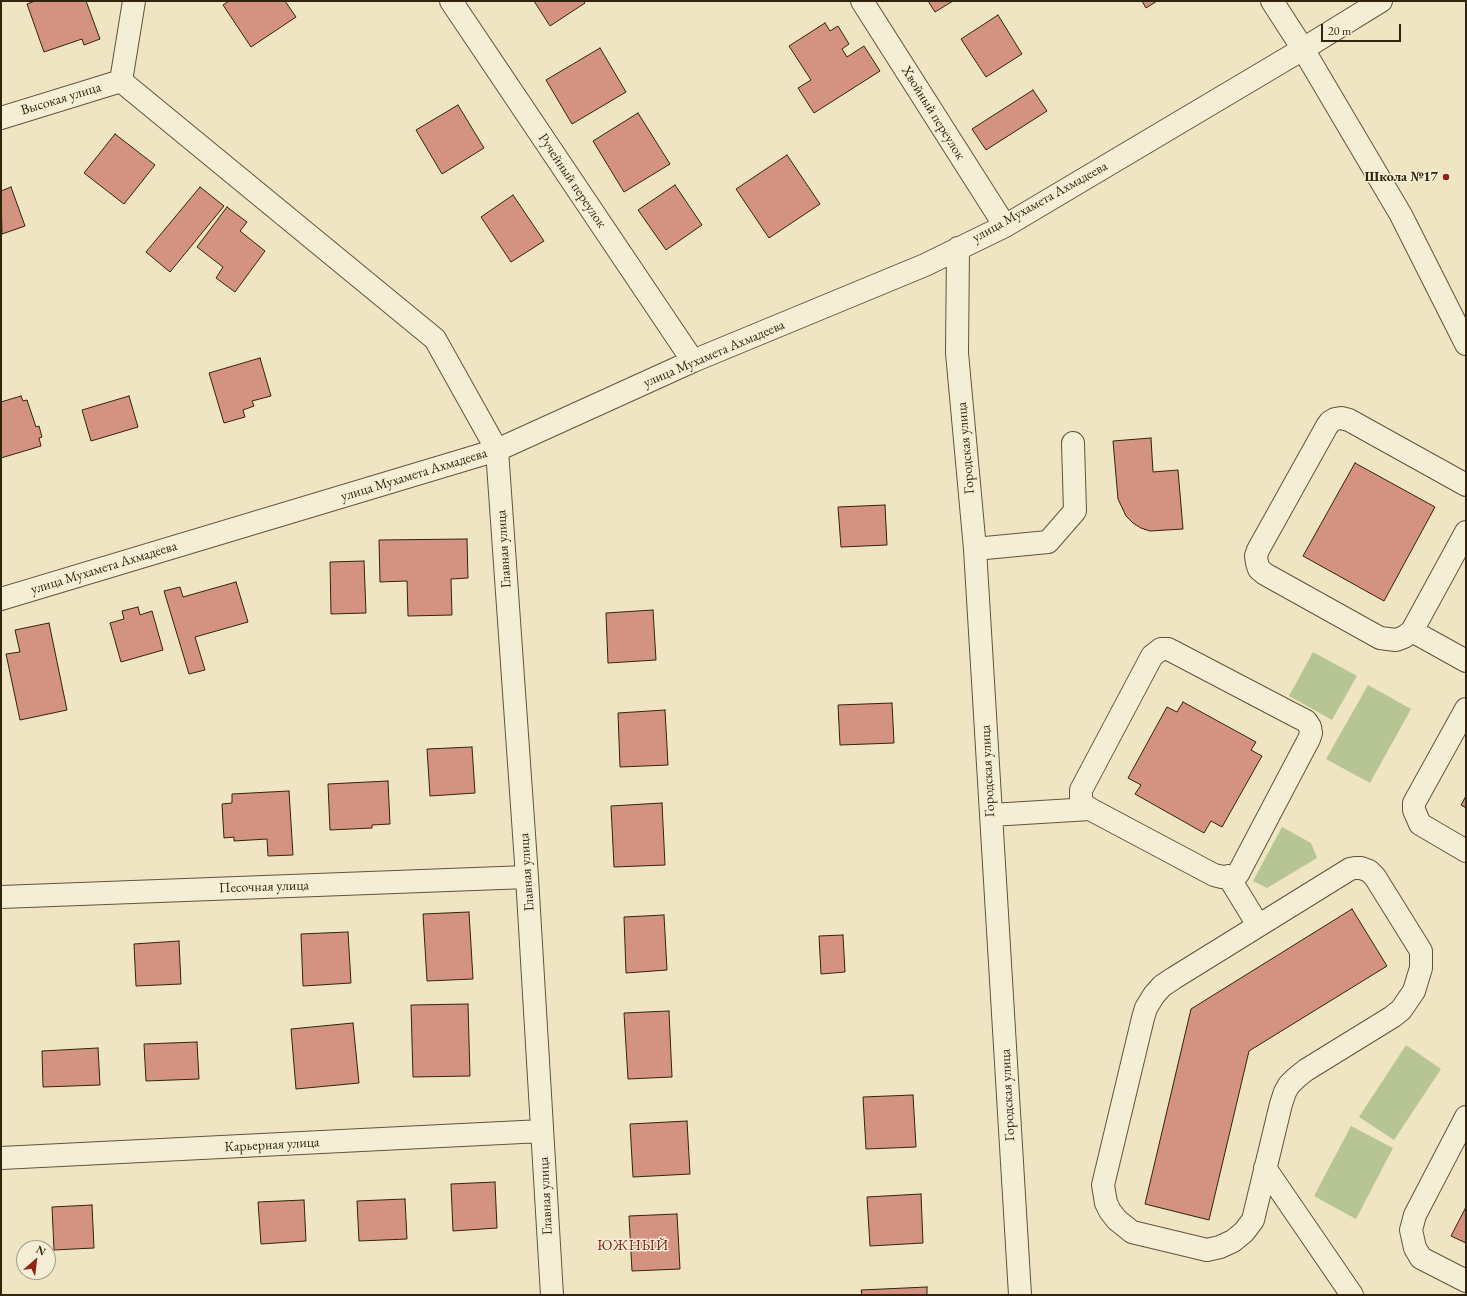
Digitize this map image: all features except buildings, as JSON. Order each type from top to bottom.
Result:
[{"type":"street","points":[[134,1],[121,81],[435,339],[497,450]]},
{"type":"street","name":"Ручейный переулок","points":[[451,1],[693,361]]},
{"type":"street","name":"Хвойный переулок","points":[[862,1],[1005,226]]},
{"type":"street","points":[[1272,1],[1303,49],[1401,216],[1466,344]]},
{"type":"street","name":"улица Мухамета Ахмадеева","points":[[1,599],[497,450],[693,361],[924,265],[1005,226],[1381,1]]},
{"type":"street","name":"Высокая улица","points":[[1,118],[121,81]]},
{"type":"street","name":"Городская улица","points":[[958,248],[957,353],[975,548],[1020,1295]]},
{"type":"street","points":[[1466,485],[1349,420],[1342,418],[1335,419],[1327,426],[1256,556],[1259,569],[1265,574],[1380,638],[1396,640],[1404,637],[1412,631],[1466,532]]},
{"type":"street","points":[[975,548],[1048,542],[1075,511],[1072,442]]},
{"type":"street","name":"Главная улица","points":[[497,450],[527,877],[552,1295]]},
{"type":"street","points":[[1412,631],[1466,661]]},
{"type":"street","points":[[1161,649],[1168,649],[1298,716],[1306,721],[1310,727],[1311,733],[1309,739],[1238,874],[1228,876],[1214,875],[1090,809],[1083,802],[1081,790],[1148,662],[1152,656],[1161,649]]},
{"type":"street","points":[[1466,709],[1414,802],[1414,810],[1420,824],[1466,851]]},
{"type":"street","points":[[991,815],[1090,809]]},
{"type":"street","points":[[1361,868],[1369,871],[1375,877],[1421,951],[1419,978],[1414,991],[1401,1010],[1306,1070],[1289,1085],[1281,1104],[1253,1220],[1244,1232],[1233,1241],[1220,1247],[1207,1250],[1132,1232],[1117,1220],[1110,1211],[1104,1195],[1103,1185],[1146,1008],[1162,986],[1258,925],[1350,869],[1361,868]]},
{"type":"street","points":[[1228,876],[1258,925]]},
{"type":"street","name":"Песочная улица","points":[[1,897],[527,877]]},
{"type":"street","points":[[1466,1117],[1415,1215],[1411,1230],[1415,1248],[1421,1258],[1466,1281]]},
{"type":"street","name":"Карьерная улица","points":[[1,1158],[542,1131]]},
{"type":"street","points":[[1265,1168],[1352,1295]]},
{"type":"green space","points":[[1313,652],[1357,676],[1332,720],[1289,696]]},
{"type":"green space","points":[[1368,685],[1411,709],[1370,783],[1326,759]]},
{"type":"green space","points":[[1282,827],[1311,843],[1317,858],[1267,888],[1253,881]]},
{"type":"green space","points":[[1406,1045],[1441,1069],[1394,1140],[1359,1117]]},
{"type":"green space","points":[[1351,1126],[1393,1148],[1356,1219],[1314,1196]]},
{"type":"place","name":"Школа №17","points":[[1446,177]]},
{"type":"district","name":"ЮЖНЫЙ","points":[[633,1246]]}]
